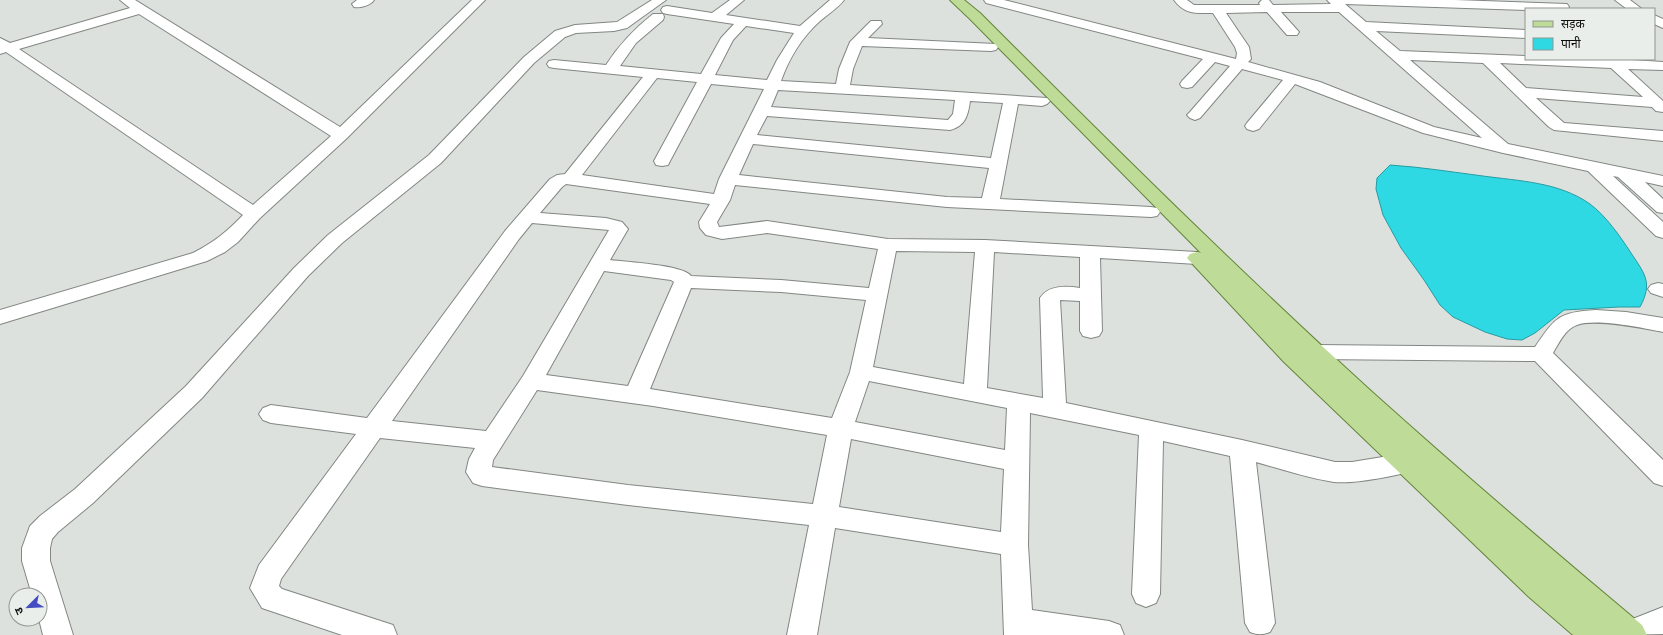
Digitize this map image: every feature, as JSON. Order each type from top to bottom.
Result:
[{"type":"main road","points":[[941,0],[991,47],[1291,355],[1540,588],[1596,635]]},
{"type":"main road","points":[[956,0],[975,16],[1172,214],[1316,352],[1494,517],[1631,635]]},
{"type":"street","points":[[126,0],[341,135]]},
{"type":"street","points":[[0,317],[200,257],[218,248],[231,238],[254,214],[341,135],[479,0]]},
{"type":"street","points":[[58,635],[36,561],[36,548],[40,534],[49,524],[84,496],[194,392],[301,272],[335,238],[393,194],[435,159],[529,60],[560,34],[575,29],[614,27],[622,25],[663,5],[681,0]]},
{"type":"street","points":[[715,17],[738,0]]},
{"type":"street","points":[[836,0],[802,30],[789,51],[771,85],[770,93],[749,139],[728,179],[721,200],[708,222],[709,228],[713,232],[730,233],[767,227],[888,245],[985,246],[1197,258]]},
{"type":"street","points":[[990,0],[1292,78],[1315,85],[1429,130],[1503,148],[1663,181]]},
{"type":"street","points":[[1180,0],[1189,8],[1217,9],[1266,4],[1336,3],[1561,5]]},
{"type":"street","points":[[1621,0],[1634,8]]},
{"type":"street","points":[[1336,3],[1503,148]]},
{"type":"street","points":[[1266,4],[1292,32]]},
{"type":"street","points":[[663,5],[742,22],[802,30]]},
{"type":"street","points":[[610,70],[626,45],[663,5]]},
{"type":"street","points":[[3,47],[141,9]]},
{"type":"street","points":[[1195,115],[1244,59],[1244,53],[1217,9]]},
{"type":"street","points":[[662,161],[718,54],[728,38],[742,22]]},
{"type":"street","points":[[842,90],[846,69],[857,42],[876,24]]},
{"type":"street","points":[[1363,26],[1525,34]]},
{"type":"street","points":[[857,42],[991,47]]},
{"type":"street","points":[[3,47],[254,214]]},
{"type":"street","points":[[1396,55],[1525,60]]},
{"type":"street","points":[[1187,84],[1212,58]]},
{"type":"street","points":[[1488,59],[1555,124],[1560,127],[1663,136]]},
{"type":"street","points":[[1529,60],[1612,62],[1663,66]]},
{"type":"street","points":[[1612,62],[1659,102]]},
{"type":"street","points":[[554,64],[771,85],[1042,101]]},
{"type":"street","points":[[570,179],[653,74]]},
{"type":"street","points":[[1253,126],[1292,78]]},
{"type":"street","points":[[1523,92],[1659,102]]},
{"type":"street","points":[[762,111],[950,125],[955,124],[958,121],[963,96]]},
{"type":"street","points":[[990,204],[1011,99]]},
{"type":"street","points":[[749,139],[998,164]]},
{"type":"street","points":[[1594,167],[1663,232]]},
{"type":"street","points":[[1623,173],[1663,208]]},
{"type":"street","points":[[382,635],[272,599],[264,588],[269,574],[512,235],[556,183],[563,179],[721,200]]},
{"type":"street","points":[[728,179],[947,202],[1151,212]]},
{"type":"street","points":[[528,217],[615,226],[619,229],[531,381],[481,459],[479,472],[482,476],[628,495],[825,516],[1014,545]]},
{"type":"street","points":[[802,635],[841,427],[860,372],[888,245]]},
{"type":"street","points":[[975,393],[985,246]]},
{"type":"street","points":[[1090,252],[1092,331]]},
{"type":"street","points":[[599,265],[675,274],[682,277],[684,282],[636,394]]},
{"type":"street","points":[[684,282],[781,286],[877,295]]},
{"type":"street","points":[[1055,409],[1050,298],[1061,293],[1091,296]]},
{"type":"street","points":[[1541,354],[1563,323],[1573,318],[1616,318],[1663,325]]},
{"type":"street","points":[[1316,352],[1541,354],[1663,476]]},
{"type":"street","points":[[860,372],[975,393],[1151,429],[1242,449],[1335,472],[1352,472],[1407,463]]},
{"type":"street","points":[[531,381],[636,394],[841,427],[1017,462]]},
{"type":"street","points":[[1019,402],[1014,545],[1018,628],[1109,635]]},
{"type":"street","points":[[271,414],[373,428],[492,440]]},
{"type":"street","points":[[1146,594],[1151,429]]},
{"type":"street","points":[[1242,449],[1260,623]]},
{"type":"street","points":[[1631,635],[1663,620]]},
{"type":"water","points":[[1390,165],[1525,181],[1552,187],[1578,197],[1590,204],[1607,220],[1640,267],[1646,279],[1647,285],[1644,299],[1640,307],[1564,310],[1535,333],[1522,340],[1507,339],[1485,332],[1453,317],[1440,305],[1401,248],[1383,215],[1376,189],[1377,178]]}]
